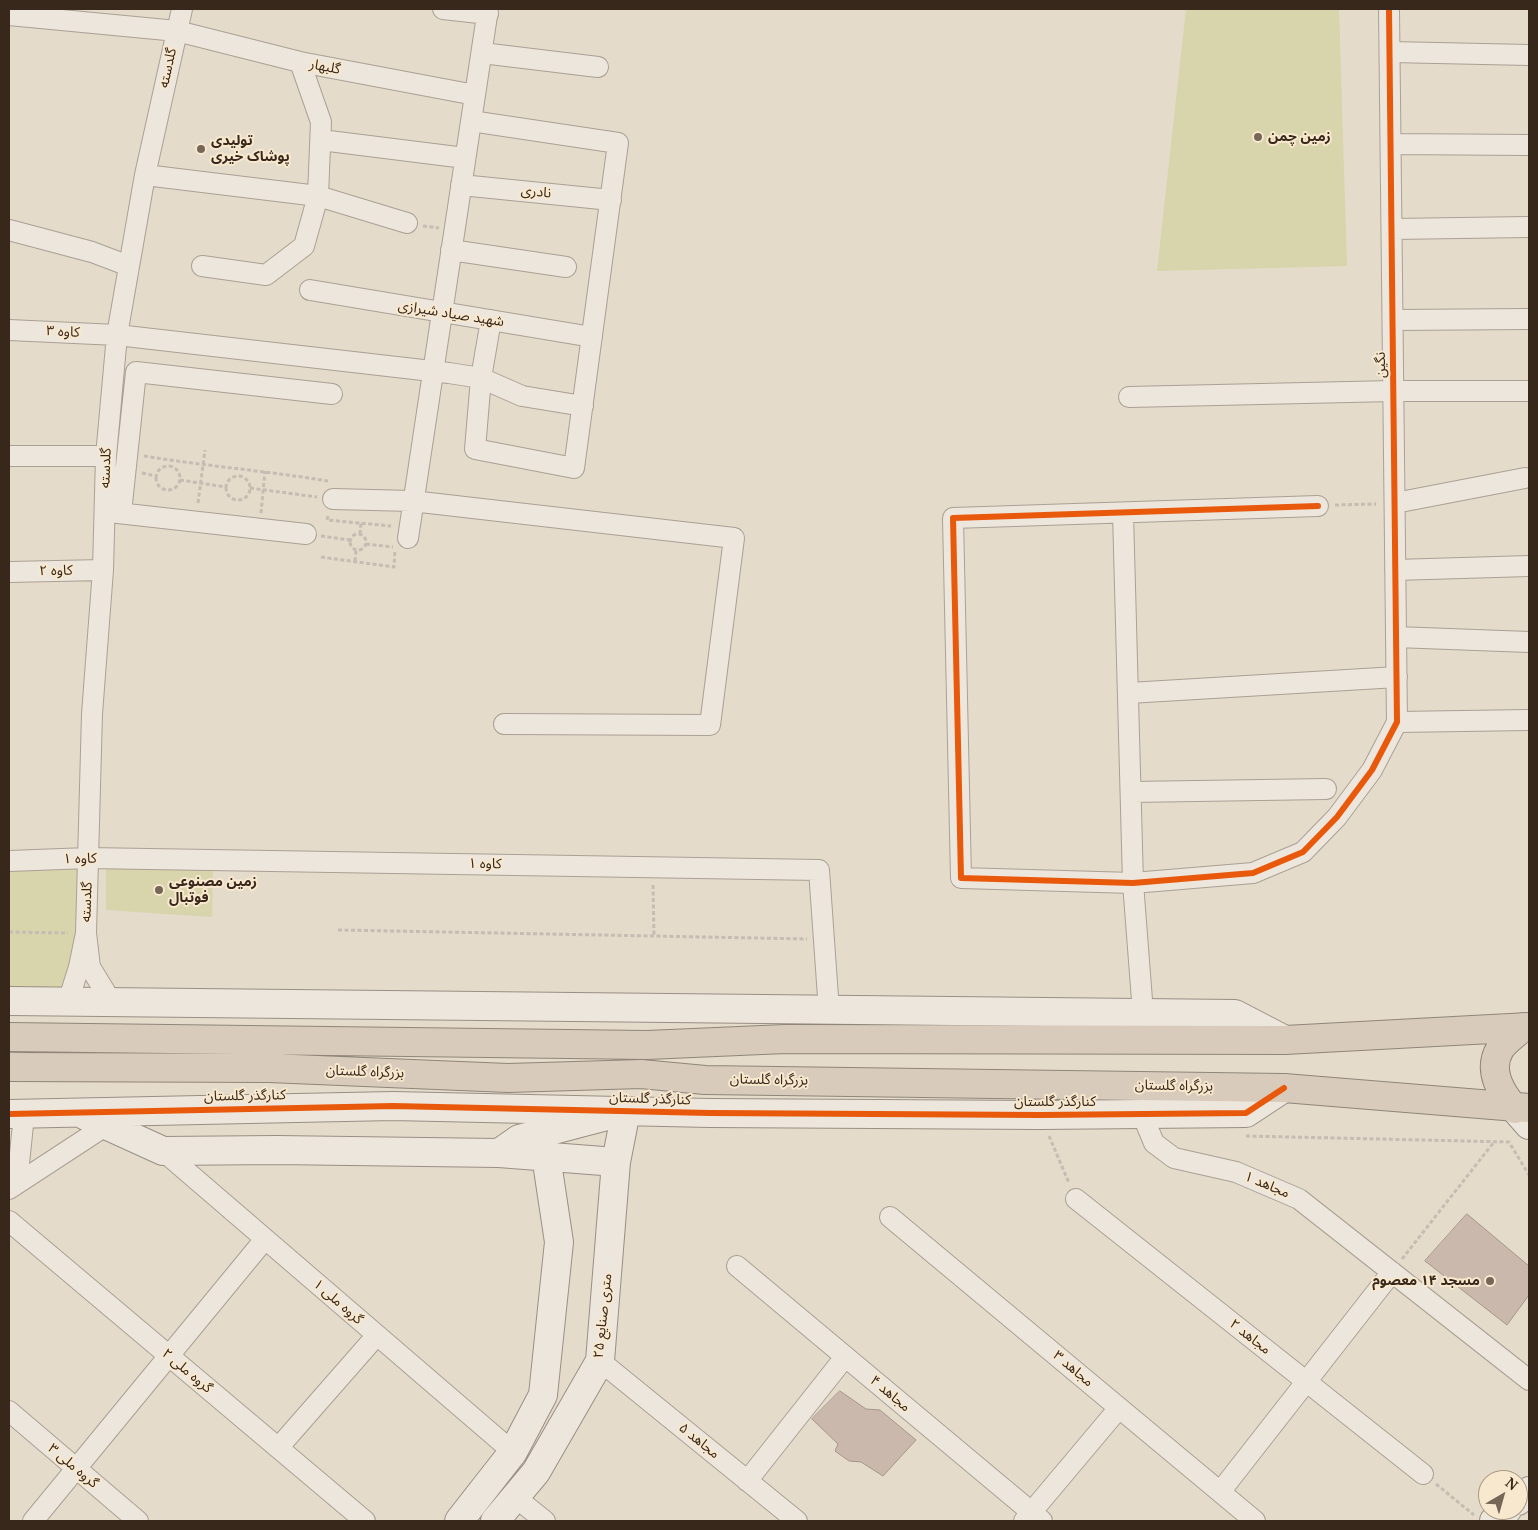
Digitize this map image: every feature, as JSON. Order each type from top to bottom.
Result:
[{"type":"highway","name":"بزرگراه گلستان","points":[[9,1037],[647,1045],[785,1039],[1285,1040],[1527,1024]]},
{"type":"highway","points":[[1524,1114],[1500,1092],[1495,1068],[1500,1049],[1527,1024]]},
{"type":"highway","points":[[832,1040],[841,1053],[843,1060],[842,1070],[833,1081]]},
{"type":"highway","points":[[868,1040],[859,1051],[857,1062],[860,1070],[872,1082]]},
{"type":"highway","name":"بزرگراه گلستان","points":[[9,1067],[269,1068],[508,1078],[641,1074],[705,1080],[1284,1088],[1524,1114]]},
{"type":"street","name":"گلدسته","points":[[86,933],[92,714],[103,570],[113,513],[106,456],[117,335],[145,175],[182,9]]},
{"type":"street","points":[[399,538],[412,501],[488,11],[443,9]]},
{"type":"street","name":"نگین","points":[[1389,9],[1397,722]]},
{"type":"street","name":"گلبهار","points":[[9,15],[177,30],[300,62],[475,95]]},
{"type":"street","points":[[1390,52],[1529,55]]},
{"type":"street","points":[[482,53],[598,67]]},
{"type":"street","points":[[202,266],[266,275],[304,246],[318,196],[321,122],[300,62]]},
{"type":"street","points":[[471,121],[618,143],[574,468],[474,449],[481,378],[491,320]]},
{"type":"street","points":[[321,140],[465,158]]},
{"type":"street","points":[[1390,144],[1529,145]]},
{"type":"street","points":[[145,175],[318,196],[407,223]]},
{"type":"street","name":"نادری","points":[[461,184],[611,200]]},
{"type":"street","points":[[1392,229],[1529,227]]},
{"type":"street","points":[[9,230],[92,252],[129,266]]},
{"type":"street","points":[[453,240],[566,267]]},
{"type":"street","name":"شهید صیاد شیرازی","points":[[310,290],[592,337]]},
{"type":"street","points":[[1393,320],[1529,319]]},
{"type":"street","name":"کاوه ۳","points":[[9,330],[117,335],[432,371],[481,378],[522,396],[583,406]]},
{"type":"street","points":[[306,534],[113,513],[127,454],[136,372],[332,394]]},
{"type":"street","points":[[1129,397],[1393,391],[1529,391]]},
{"type":"street","points":[[9,456],[106,456]]},
{"type":"street","points":[[1394,503],[1525,478]]},
{"type":"street","points":[[333,499],[412,501],[734,538],[710,725],[504,724]]},
{"type":"street","points":[[1318,506],[952,518],[961,878],[1134,883],[1253,873],[1303,852],[1337,817],[1372,770],[1397,722],[1529,720]]},
{"type":"street","points":[[1123,513],[1130,693],[1134,883],[1143,1013]]},
{"type":"street","points":[[1395,570],[1529,566]]},
{"type":"street","name":"کاوه ۲","points":[[9,572],[103,570]]},
{"type":"street","points":[[1396,637],[1529,642]]},
{"type":"street","points":[[1130,693],[1397,677]]},
{"type":"street","points":[[1131,792],[1326,789]]},
{"type":"street","name":"کاوه ۱","points":[[9,861],[88,858],[819,870],[830,1011]]},
{"type":"street","points":[[68,1002],[79,967],[86,933]]},
{"type":"street","points":[[86,933],[90,967],[112,1003]]},
{"type":"street","points":[[9,1002],[1235,1014],[1285,1040]]},
{"type":"street","name":"کنارگذر گلستان","points":[[16,1114],[78,1112],[118,1118],[393,1106],[626,1111],[1040,1115],[1246,1113],[1284,1088]]},
{"type":"street","points":[[499,1153],[519,1139],[626,1111]]},
{"type":"street","name":"۲۵ متری صنایع","points":[[495,1521],[536,1472],[600,1361],[616,1162],[626,1111]]},
{"type":"street","points":[[9,1182],[18,1173],[16,1114]]},
{"type":"street","name":"۱ مجاهد","points":[[1142,1114],[1154,1143],[1174,1158],[1236,1172],[1299,1199],[1529,1380]]},
{"type":"street","points":[[9,1189],[118,1118],[163,1151],[499,1153],[616,1162]]},
{"type":"street","name":"گروه ملی ۱","points":[[163,1151],[513,1452]]},
{"type":"street","points":[[459,1521],[513,1452],[543,1395],[559,1242],[546,1156]]},
{"type":"street","name":"مجاهد ۲","points":[[1076,1199],[1423,1474]]},
{"type":"street","name":"مجاهد ۳","points":[[890,1217],[1255,1521]]},
{"type":"street","name":"گروه ملی ۲","points":[[9,1221],[366,1521]]},
{"type":"street","points":[[33,1521],[265,1239]]},
{"type":"street","name":"مجاهد ۴","points":[[738,1266],[1032,1518]]},
{"type":"street","points":[[1220,1492],[1392,1272]]},
{"type":"street","points":[[278,1448],[377,1335]]},
{"type":"street","points":[[747,1481],[845,1356]]},
{"type":"street","name":"۵ مجاهد","points":[[600,1361],[797,1521]]},
{"type":"street","points":[[1032,1518],[1119,1408]]},
{"type":"street","name":"گروه ملی ۳","points":[[9,1411],[138,1521]]},
{"type":"street","points":[[513,1452],[536,1472]]},
{"type":"street","points":[[515,1497],[546,1521]]},
{"type":"path","points":[[407,223],[453,240]]},
{"type":"path","points":[[195,522],[205,450]]},
{"type":"path","points":[[127,454],[203,466],[265,471],[334,481],[333,499],[327,520],[361,524],[399,538]]},
{"type":"path","points":[[170,466],[171,461]]},
{"type":"path","points":[[170,466],[178,470],[180,480],[178,485],[169,490],[159,486],[156,482],[158,471],[162,467],[170,466]]},
{"type":"path","points":[[260,529],[265,471]]},
{"type":"path","points":[[226,487],[231,478],[236,476],[246,478],[250,488]]},
{"type":"path","points":[[180,480],[226,487]]},
{"type":"path","points":[[226,487],[230,496],[234,499],[245,497],[250,488]]},
{"type":"path","points":[[250,488],[333,499]]},
{"type":"path","points":[[1318,506],[1394,503]]},
{"type":"path","points":[[360,534],[361,524]]},
{"type":"path","points":[[306,534],[350,540]]},
{"type":"path","points":[[350,540],[356,534],[360,534]]},
{"type":"path","points":[[360,534],[364,536],[366,544]]},
{"type":"path","points":[[356,550],[360,550],[366,544],[399,538]]},
{"type":"path","points":[[321,557],[394,567],[399,538]]},
{"type":"path","points":[[350,540],[356,550],[355,562]]},
{"type":"path","points":[[653,867],[654,936]]},
{"type":"path","points":[[338,930],[824,939]]},
{"type":"path","points":[[9,932],[86,933]]},
{"type":"path","points":[[1040,1115],[1076,1199]]},
{"type":"path","points":[[1239,1136],[1509,1142],[1529,1176]]},
{"type":"path","points":[[1392,1272],[1494,1141]]},
{"type":"path","points":[[1423,1474],[1478,1514]]},
{"type":"shaded area","name":"زمین چمن","points":[[1186,9],[1339,9],[1347,266],[1157,271]]},
{"type":"shaded area","points":[[9,858],[88,858],[68,1002],[9,1002]]},
{"type":"shaded area","name":"زمین مصنوعی فوتبال","points":[[106,863],[213,869],[212,917],[106,910]]},
{"type":"building","name":"مسجد ۱۴ معصوم","points":[[1467,1214],[1529,1266],[1529,1295],[1507,1325],[1425,1261]]},
{"type":"building","points":[[840,1391],[866,1409],[880,1410],[916,1440],[883,1476],[861,1462],[849,1461],[835,1451],[838,1444],[812,1419]]},
{"type":"cycle path","points":[[1318,506],[953,518],[961,878],[1133,883],[1253,873],[1303,852],[1337,817],[1372,770],[1397,722],[1389,9]]},
{"type":"cycle path","points":[[9,1114],[393,1106],[710,1113],[1040,1115],[1246,1113],[1284,1088]]},
{"type":"place","name":"زمین چمن","points":[[1258,137]]},
{"type":"place","name":"تولیدی پوشاک خیری","points":[[201,149]]},
{"type":"place","name":"زمین مصنوعی فوتبال","points":[[159,890]]},
{"type":"place","name":"مسجد ۱۴ معصوم","points":[[1490,1281]]}]
